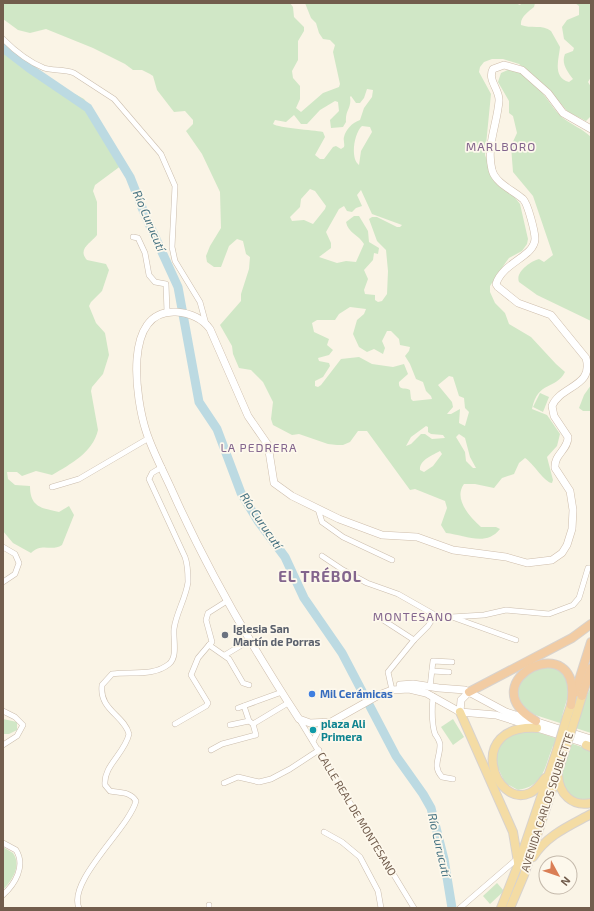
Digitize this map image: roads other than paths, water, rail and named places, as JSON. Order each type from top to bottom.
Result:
[{"type":"highway","points":[[469,692],[572,638],[591,624]]},
{"type":"highway","points":[[571,705],[591,642]]},
{"type":"highway","points":[[536,725],[518,707],[514,700],[513,691],[519,678],[537,665],[554,663],[567,672],[574,689],[571,705]]},
{"type":"highway","points":[[582,696],[591,668]]},
{"type":"highway","points":[[582,696],[591,682]]},
{"type":"main road","points":[[590,744],[536,725],[497,708],[461,689],[430,687],[413,684],[378,693],[323,722],[310,723],[299,720],[227,601],[199,550],[149,438],[138,404],[136,372],[140,341],[149,322],[156,316],[166,312],[186,313],[207,325],[248,416],[268,445],[274,483],[285,492],[318,509],[382,535],[417,537],[453,550],[506,557],[531,563],[552,560],[562,553],[567,545],[572,529],[573,510],[570,491],[555,468],[557,457],[565,448],[568,437],[554,416],[552,406],[560,395],[584,380],[589,370],[588,363],[582,353],[551,315],[518,303],[496,284],[501,273],[507,267],[531,250],[535,239],[526,202],[498,180],[492,170],[490,148],[500,99],[491,76],[493,69],[504,65],[522,70],[548,93],[563,113],[591,129]]},
{"type":"main road","points":[[391,689],[409,689],[433,696],[460,712],[496,716],[536,725]]},
{"type":"main road","points":[[469,692],[461,700],[460,712],[513,832],[521,864],[545,841],[591,814]]},
{"type":"main road","name":"AVENIDA CARLOS SOUBLETTE","points":[[501,908],[521,864],[559,769],[562,748],[571,718],[582,696]]},
{"type":"main road","name":"AVENIDA CARLOS SOUBLETTE","points":[[571,705],[571,718]]},
{"type":"main road","points":[[536,725],[518,729],[501,738],[493,751],[493,766],[502,785],[508,791],[519,795],[534,790],[550,772]]},
{"type":"main road","name":"AVENIDA CARLOS SOUBLETTE","points":[[510,908],[521,864],[550,772],[562,748]]},
{"type":"main road","points":[[559,769],[559,781],[566,797],[577,803],[591,803]]},
{"type":"street","points":[[3,39],[14,50],[44,68],[67,70],[74,73],[114,99],[161,154],[175,186],[172,247],[176,261],[200,302],[207,325]]},
{"type":"street","points":[[132,237],[138,238],[145,253],[149,274],[156,282],[166,284],[166,312]]},
{"type":"street","points":[[52,486],[79,479],[149,438]]},
{"type":"street","points":[[79,908],[77,899],[81,886],[134,807],[136,801],[132,796],[126,793],[110,791],[105,785],[107,774],[124,747],[128,734],[125,727],[106,705],[102,692],[102,685],[112,674],[148,672],[162,668],[171,662],[174,655],[174,629],[188,582],[188,566],[185,557],[150,482],[150,475],[162,467]]},
{"type":"street","points":[[318,509],[322,522],[343,538],[392,560]]},
{"type":"street","points":[[3,547],[16,554],[20,563],[15,574],[3,582]]},
{"type":"street","points":[[322,556],[361,580],[378,588],[398,594],[435,615],[451,617],[484,615],[506,610],[549,614],[562,610],[573,605],[579,598],[588,568]]},
{"type":"street","points":[[175,724],[206,706],[208,703],[191,675],[198,658],[212,642],[206,620],[208,613],[227,601]]},
{"type":"street","points":[[391,689],[388,672],[414,640],[428,626],[435,615]]},
{"type":"street","points":[[377,616],[414,640]]},
{"type":"street","points":[[451,617],[516,640]]},
{"type":"street","points":[[224,655],[250,640]]},
{"type":"street","points":[[209,644],[229,659],[243,683],[249,685]]},
{"type":"street","points":[[430,687],[433,661],[452,662]]},
{"type":"street","points":[[432,671],[449,672]]},
{"type":"street","points":[[238,708],[282,692]]},
{"type":"street","points":[[433,696],[432,712],[435,733],[440,744],[436,763],[436,772],[442,778],[453,779]]},
{"type":"street","points":[[230,725],[251,722],[288,703]]},
{"type":"street","points":[[211,750],[222,744],[256,735],[244,706]]},
{"type":"street","points":[[3,711],[15,717],[23,725],[17,736],[3,745]]},
{"type":"street","name":"CALLE REAL DE MONTESANO","points":[[299,720],[414,908]]},
{"type":"street","points":[[313,741],[323,722]]},
{"type":"street","points":[[224,783],[238,777],[259,782],[271,779],[290,769],[318,750]]},
{"type":"street","points":[[324,832],[342,842],[360,857],[378,891],[381,908]]},
{"type":"street","points":[[3,843],[16,850],[20,862],[17,878],[3,895]]},
{"type":"street","points":[[460,908],[521,864]]},
{"type":"waterway","name":"Río Curucutí","points":[[3,48],[29,68],[88,108],[130,177],[145,215],[178,287],[199,402],[217,429],[241,493],[258,521],[285,557],[304,598],[342,653],[396,756],[431,808],[444,859],[452,908]]},
{"type":"place","name":"Iglesia San Martín de Porras","points":[[225,635]]},
{"type":"place","name":"Mil Cerámicas","points":[[312,694]]},
{"type":"place","name":"plaza Ali Primera","points":[[313,730]]},
{"type":"district","name":"MARLBORO","points":[[501,147]]},
{"type":"district","name":"LA PEDRERA","points":[[259,448]]},
{"type":"district","name":"EL TRÉBOL","points":[[320,577]]},
{"type":"district","name":"MONTESANO","points":[[413,617]]}]
